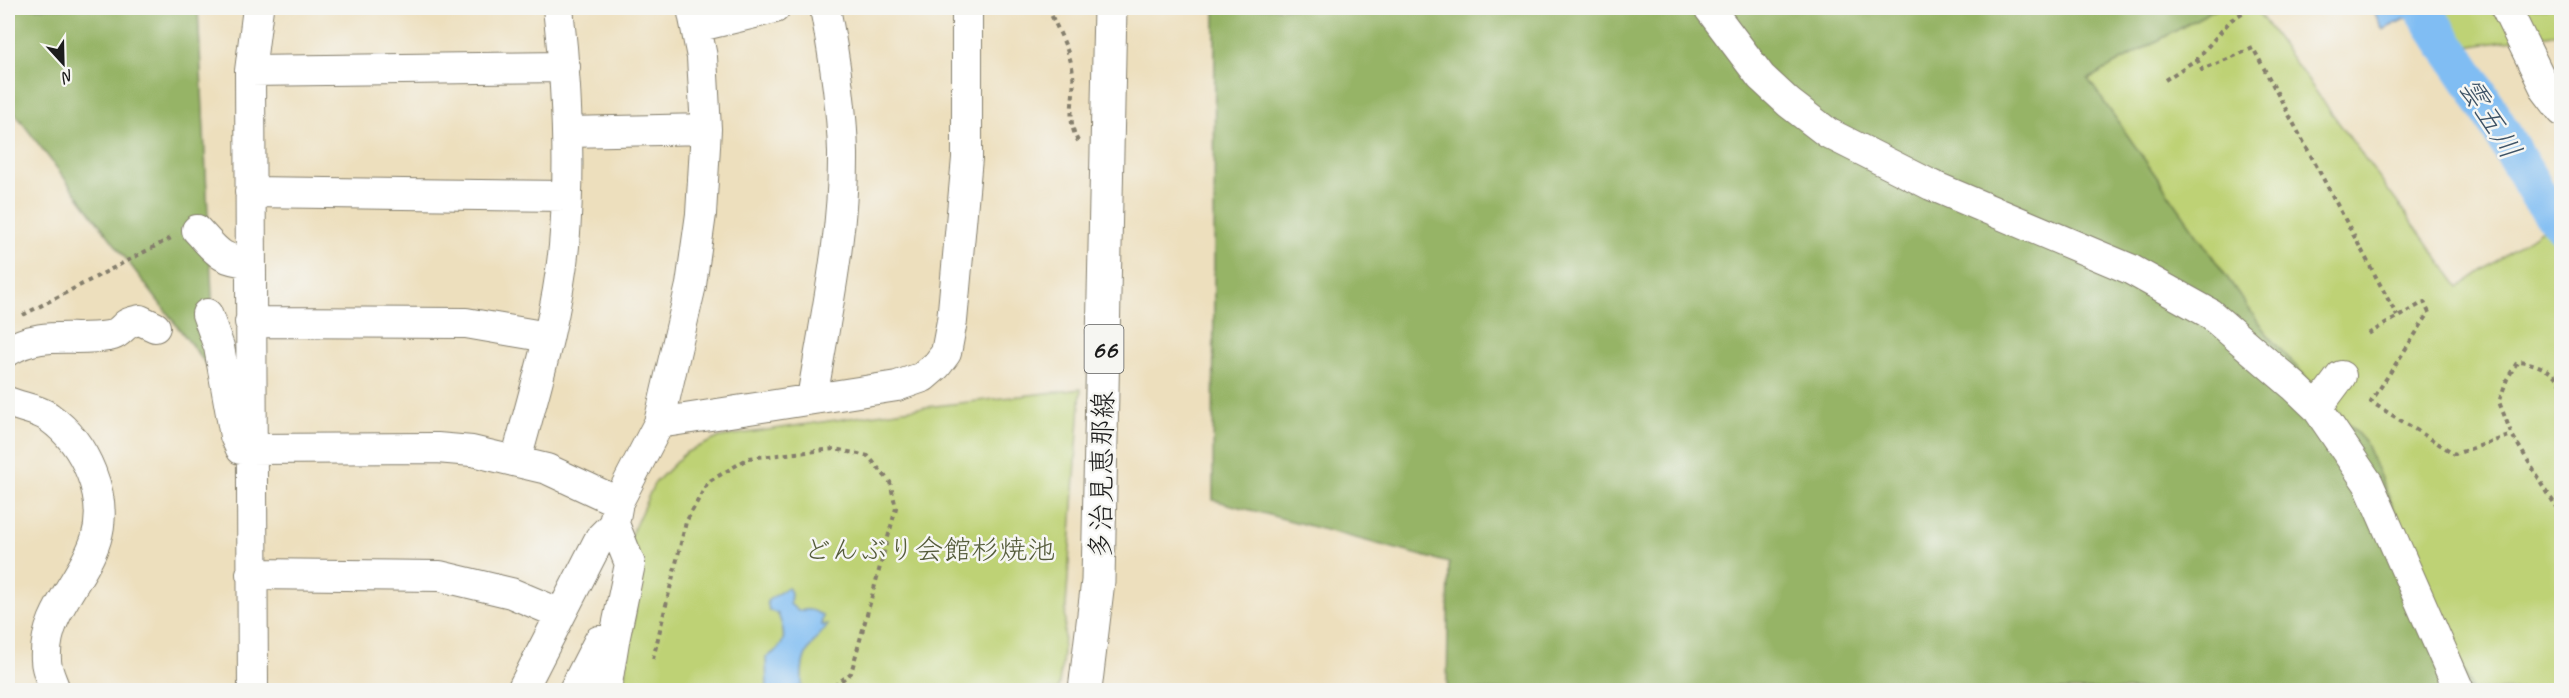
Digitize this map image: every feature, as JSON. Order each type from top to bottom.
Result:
[{"type":"main road","name":"多治見恵那線","points":[[1085,690],[1099,569],[1110,8]]},
{"type":"street","points":[[253,690],[250,71],[258,8]]},
{"type":"street","points":[[516,460],[549,337],[564,248],[568,132],[565,67],[558,8]]},
{"type":"street","points":[[522,690],[600,538],[616,513],[659,423],[691,285],[701,214],[706,129],[702,57],[694,17],[775,8]]},
{"type":"street","points":[[812,399],[832,277],[843,153],[835,58],[825,8]]},
{"type":"street","points":[[659,423],[911,382],[923,377],[937,366],[946,353],[952,321],[967,158],[967,8]]},
{"type":"street","points":[[1709,8],[1761,77],[1789,104],[1828,133],[1931,185],[2130,269],[2210,313],[2317,408],[2368,483],[2459,690]]},
{"type":"street","points":[[2506,8],[2546,90],[2562,111]]},
{"type":"street","points":[[250,71],[565,67]]},
{"type":"street","points":[[568,132],[706,129]]},
{"type":"street","points":[[250,192],[566,196]]},
{"type":"street","points":[[196,230],[219,253],[231,260],[250,262]]},
{"type":"street","points":[[207,314],[219,347],[235,436],[241,449],[437,448],[472,452],[516,460],[547,469],[616,513],[630,564],[606,690]]},
{"type":"street","points":[[14,347],[39,338],[109,336],[121,332],[127,324],[140,320],[155,327]]},
{"type":"street","points":[[250,322],[466,323],[549,337]]},
{"type":"street","points":[[2317,408],[2341,375]]},
{"type":"street","points":[[211,429],[211,410],[225,385]]},
{"type":"street","points":[[8,402],[49,416],[76,442],[93,473],[98,507],[96,538],[80,573],[58,606],[48,634],[45,661],[55,690]]},
{"type":"street","points":[[251,574],[440,576],[511,593],[561,614]]},
{"type":"street","points":[[574,690],[599,641],[614,641]]},
{"type":"path","points":[[1048,8],[1071,63],[1074,76],[1070,119],[1074,135],[1087,149]]},
{"type":"path","points":[[2165,80],[2197,59],[2231,20],[2250,8]]},
{"type":"path","points":[[2197,59],[2202,70],[2253,48],[2397,316]]},
{"type":"path","points":[[14,347],[11,327],[13,321],[184,232],[196,230]]},
{"type":"path","points":[[2368,334],[2424,302],[2429,313],[2371,402],[2455,454],[2512,435]]},
{"type":"path","points":[[2562,385],[2559,380],[2536,364],[2518,361],[2507,380],[2499,402],[2512,435],[2562,516]]},
{"type":"path","points":[[653,659],[686,522],[708,482],[749,458],[835,449],[868,456],[890,482],[896,508],[851,673],[829,690]]},
{"type":"green space","points":[[8,8],[198,8],[216,377],[8,104]]},
{"type":"green space","points":[[1215,8],[2217,8],[2088,79],[2268,336],[2365,442],[2472,690],[1447,690],[1449,563],[1213,500]]},
{"type":"green space","points":[[2217,8],[2255,8],[2459,287],[2561,216],[2561,690],[2472,690],[2365,442],[2268,336],[2088,79]]},
{"type":"green space","points":[[2434,8],[2561,8],[2561,33],[2431,52]]},
{"type":"green space","name":"どんぶり会館杉焼池","points":[[1081,389],[1062,664],[1058,690],[622,690],[642,571],[630,537],[654,484],[685,453],[720,437],[918,408]]},
{"type":"water","points":[[2372,8],[2426,8],[2383,30]]},
{"type":"water","points":[[788,587],[791,593],[790,604],[798,611],[808,610],[820,614],[823,616],[821,625],[828,625],[815,640],[804,659],[802,686],[788,690],[767,690],[766,657],[782,644],[784,633],[778,614],[769,610],[767,601]]},
{"type":"waterway","name":"雲五川","points":[[2422,8],[2475,87],[2539,196],[2562,225]]}]
